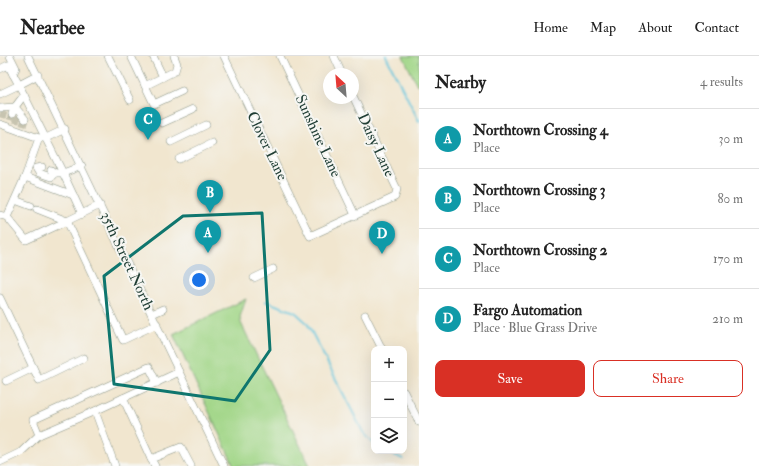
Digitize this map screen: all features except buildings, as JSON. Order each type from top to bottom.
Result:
[{"type":"street","points":[[10,56],[16,68],[13,74]]},
{"type":"street","name":"35th Street North","points":[[28,56],[65,129],[224,466]]},
{"type":"street","points":[[108,56],[130,100]]},
{"type":"street","points":[[131,56],[153,103],[182,91]]},
{"type":"street","points":[[153,56],[163,77]]},
{"type":"street","points":[[145,86],[175,71],[177,64],[174,56]]},
{"type":"street","name":"Clover Lane","points":[[224,56],[310,236],[355,215]]},
{"type":"street","name":"Sunshine Lane","points":[[280,56],[355,215]]},
{"type":"street","points":[[334,56],[339,68]]},
{"type":"street","points":[[0,69],[8,65],[24,95],[42,138],[63,173],[82,214]]},
{"type":"street","points":[[0,94],[38,75]]},
{"type":"street","points":[[7,120],[24,95]]},
{"type":"street","name":"Daisy Lane","points":[[355,215],[394,196],[397,189],[357,104]]},
{"type":"street","points":[[7,120],[15,107]]},
{"type":"street","points":[[15,107],[23,126]]},
{"type":"street","points":[[162,123],[192,108]]},
{"type":"street","points":[[7,120],[23,126],[42,138]]},
{"type":"street","points":[[171,142],[206,125]]},
{"type":"street","points":[[42,138],[65,129]]},
{"type":"street","points":[[42,138],[36,166],[25,177],[15,200],[4,216],[26,240],[100,205]]},
{"type":"street","points":[[179,159],[212,143]]},
{"type":"street","points":[[36,166],[39,173],[50,177],[53,172],[63,173],[82,166]]},
{"type":"street","points":[[25,177],[73,195]]},
{"type":"street","points":[[15,200],[67,221],[123,340],[157,324]]},
{"type":"street","points":[[254,278],[273,269]]},
{"type":"street","points":[[0,298],[3,314],[39,380],[84,358]]},
{"type":"street","points":[[152,314],[164,309]]},
{"type":"street","points":[[365,315],[380,346]]},
{"type":"street","points":[[39,434],[33,420],[149,367],[157,383]]},
{"type":"street","points":[[6,381],[33,368]]},
{"type":"street","points":[[0,462],[21,452],[39,434],[95,411],[179,372]]},
{"type":"street","points":[[123,398],[155,466]]},
{"type":"street","points":[[407,398],[419,422]]},
{"type":"street","points":[[95,411],[115,466]]},
{"type":"street","points":[[151,459],[181,447],[191,466]]},
{"type":"highlighted area","points":[[262,213],[270,350],[235,401],[114,384],[104,276],[183,216]]},
{"type":"green space","points":[[403,56],[419,56],[419,84],[417,85]]},
{"type":"green space","points":[[246,299],[240,317],[241,323],[310,466],[234,466],[173,334]]},
{"type":"waterway","points":[[386,56],[419,121]]},
{"type":"waterway","points":[[265,301],[295,312],[307,323],[363,432],[371,441]]},
{"type":"waterway","points":[[392,454],[403,459]]},
{"type":"tunnel","points":[[2,118],[4,112]]},
{"type":"tunnel","points":[[10,120],[12,114]]},
{"type":"tunnel","points":[[16,123],[17,116]]},
{"type":"tunnel","points":[[23,126],[25,119]]},
{"type":"place","name":"Northtown Crossing 2","points":[[148,140]]},
{"type":"place","name":"Northtown Crossing 3","points":[[210,213]]},
{"type":"place","name":"Northtown Crossing 4","points":[[208,253]]},
{"type":"place","name":"Fargo Automation","points":[[382,254]]}]
